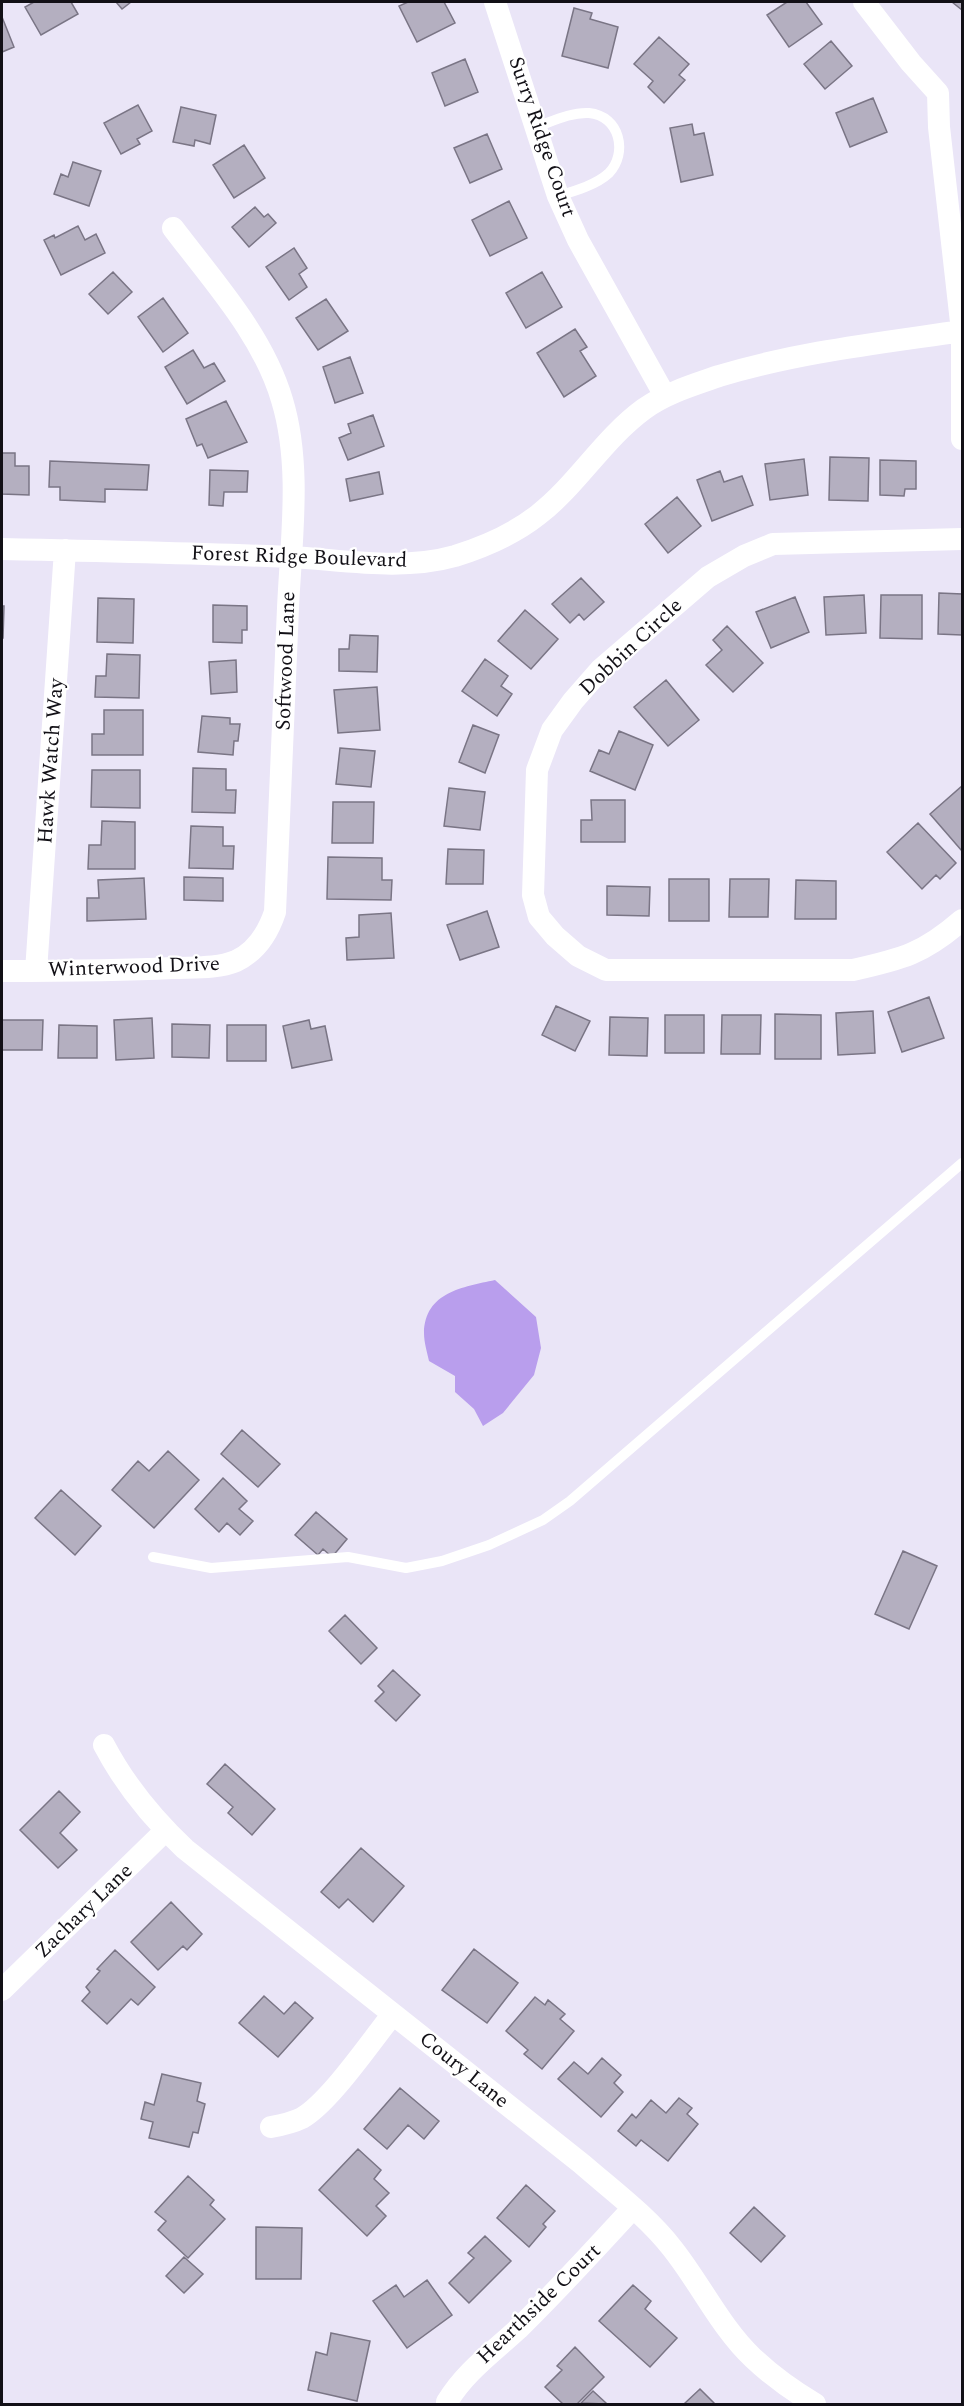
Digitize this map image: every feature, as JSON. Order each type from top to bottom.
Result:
[{"type":"street","name":"Surry Ridge Court","points":[[495,2],[558,196],[578,240],[664,396]]},
{"type":"street","points":[[864,2],[911,63],[938,93],[939,127],[962,331],[963,439]]},
{"type":"street","name":"Softwood Lane","points":[[173,228],[248,329],[267,360],[282,399],[289,429],[293,516],[275,912],[270,928],[259,943]]},
{"type":"street","name":"Forest Ridge Boulevard","points":[[2,549],[163,551],[381,564],[425,562],[453,556],[483,546],[512,532],[538,515],[623,426],[664,396],[739,370],[796,357],[962,331]]},
{"type":"street","name":"Dobbin Circle","points":[[963,539],[774,544],[744,556],[708,577],[601,669],[552,730],[537,770],[533,895],[539,917],[555,936],[578,956],[606,970],[853,969],[916,954],[943,937],[963,920]]},
{"type":"street","name":"Hawk Watch Way","points":[[36,971],[65,550]]},
{"type":"street","name":"Winterwood Drive","points":[[2,971],[222,966],[238,960],[259,943]]},
{"type":"street","name":"Coury Lane","points":[[104,1745],[117,1770],[165,1831],[582,2164],[633,2208],[670,2246],[695,2277],[732,2334],[752,2358],[788,2387],[815,2404]]},
{"type":"street","name":"Zachary Lane","points":[[3,1987],[165,1831]]},
{"type":"street","points":[[271,2127],[286,2125],[302,2118],[321,2104],[393,2014]]},
{"type":"street","name":"Hearthside Court","points":[[447,2402],[470,2371],[559,2288],[633,2208]]},
{"type":"lane","points":[[536,127],[575,114],[592,113],[613,126],[620,137],[620,154],[607,175],[593,183],[558,196]]},
{"type":"lane","points":[[153,1557],[211,1568],[348,1557],[406,1568],[442,1561],[518,1533],[570,1501],[963,1163]]},
{"type":"shaded area","points":[[495,1280],[536,1317],[541,1348],[534,1375],[503,1413],[483,1426],[474,1409],[455,1392],[455,1376],[429,1361],[424,1333],[426,1319],[438,1300],[459,1289]]},
{"type":"building","points":[[34,2],[71,2],[78,14],[41,35],[25,7]]},
{"type":"building","points":[[116,2],[131,2],[122,9]]},
{"type":"building","points":[[408,2],[444,2],[455,23],[417,42],[399,6]]},
{"type":"building","points":[[787,2],[806,2],[822,24],[789,47],[767,15]]},
{"type":"building","points":[[952,2],[962,2],[962,10]]},
{"type":"building","points":[[574,8],[592,13],[590,19],[618,27],[608,68],[562,56]]},
{"type":"building","points":[[2,17],[14,47],[2,52]]},
{"type":"building","points":[[659,37],[689,64],[679,75],[685,80],[664,103],[648,87],[653,81],[634,64]]},
{"type":"building","points":[[831,41],[852,66],[825,89],[804,64]]},
{"type":"building","points":[[465,59],[478,92],[445,106],[432,73]]},
{"type":"building","points":[[873,98],[887,132],[850,147],[836,113]]},
{"type":"building","points":[[138,105],[152,131],[137,139],[140,144],[121,154],[104,123]]},
{"type":"building","points":[[181,107],[216,115],[210,144],[195,140],[194,146],[173,142]]},
{"type":"building","points":[[692,124],[694,135],[704,133],[713,175],[681,182],[670,128]]},
{"type":"building","points":[[487,134],[502,169],[470,183],[454,148]]},
{"type":"building","points":[[244,145],[265,178],[234,198],[213,165]]},
{"type":"building","points":[[73,162],[101,171],[89,206],[54,194],[61,174],[68,177]]},
{"type":"building","points":[[509,201],[527,238],[490,256],[472,220]]},
{"type":"building","points":[[255,207],[264,217],[268,214],[276,223],[249,247],[232,227]]},
{"type":"building","points":[[78,226],[85,240],[96,234],[105,253],[61,275],[44,240],[54,235],[55,238]]},
{"type":"building","points":[[294,248],[307,268],[299,274],[307,287],[289,300],[266,267]]},
{"type":"building","points":[[113,272],[132,292],[108,314],[89,294]]},
{"type":"building","points":[[542,272],[562,307],[526,328],[506,293]]},
{"type":"building","points":[[163,298],[188,333],[163,352],[138,317]]},
{"type":"building","points":[[326,299],[348,331],[318,350],[296,318]]},
{"type":"building","points":[[575,329],[587,347],[580,351],[596,376],[564,397],[537,353]]},
{"type":"building","points":[[193,350],[204,368],[214,363],[225,381],[187,404],[165,367]]},
{"type":"building","points":[[350,357],[363,393],[335,403],[323,367]]},
{"type":"building","points":[[226,401],[247,442],[208,458],[202,444],[197,446],[186,419]]},
{"type":"building","points":[[373,415],[384,446],[348,460],[339,438],[351,433],[348,424]]},
{"type":"building","points":[[2,453],[15,453],[15,466],[29,466],[29,495],[2,494]]},
{"type":"building","points":[[830,457],[869,458],[868,501],[829,500]]},
{"type":"building","points":[[804,459],[808,495],[770,500],[765,464]]},
{"type":"building","points":[[880,460],[916,461],[916,489],[905,489],[904,496],[880,495]]},
{"type":"building","points":[[50,461],[149,465],[147,490],[105,489],[105,502],[60,500],[60,487],[49,487]]},
{"type":"building","points":[[210,470],[248,471],[247,492],[224,492],[223,506],[209,505]]},
{"type":"building","points":[[720,471],[724,482],[742,476],[753,505],[712,521],[697,480]]},
{"type":"building","points":[[379,472],[383,494],[350,501],[346,479]]},
{"type":"building","points":[[677,497],[701,526],[668,553],[645,524]]},
{"type":"building","points":[[581,578],[604,602],[584,620],[579,614],[570,623],[552,604]]},
{"type":"building","points":[[939,593],[962,594],[962,635],[938,634]]},
{"type":"building","points":[[864,595],[866,633],[826,635],[824,597]]},
{"type":"building","points":[[881,595],[922,595],[922,639],[880,638]]},
{"type":"building","points":[[795,597],[809,632],[771,648],[756,612]]},
{"type":"building","points":[[98,598],[134,599],[133,643],[97,642]]},
{"type":"building","points":[[213,605],[247,606],[247,630],[242,630],[242,643],[213,642]]},
{"type":"building","points":[[2,606],[4,606],[3,638],[2,638]]},
{"type":"building","points":[[525,610],[558,639],[531,669],[498,641]]},
{"type":"building","points":[[727,626],[763,663],[733,692],[706,665],[722,650],[713,640]]},
{"type":"building","points":[[350,635],[378,636],[377,672],[339,671],[339,649],[349,649]]},
{"type":"building","points":[[107,654],[140,655],[139,698],[95,697],[96,676],[106,676]]},
{"type":"building","points":[[485,659],[508,676],[501,686],[512,694],[497,716],[462,691]]},
{"type":"building","points":[[236,660],[237,692],[211,694],[209,662]]},
{"type":"building","points":[[666,680],[699,720],[668,746],[634,707]]},
{"type":"building","points":[[377,687],[380,730],[338,733],[334,690]]},
{"type":"building","points":[[104,710],[143,710],[143,755],[92,755],[92,734],[104,734]]},
{"type":"building","points":[[202,716],[230,718],[230,724],[240,724],[238,741],[234,741],[233,755],[198,752]]},
{"type":"building","points":[[473,725],[499,735],[485,773],[459,762]]},
{"type":"building","points":[[619,731],[653,745],[635,790],[590,771],[599,750],[609,754]]},
{"type":"building","points":[[340,748],[375,751],[371,787],[336,784]]},
{"type":"building","points":[[193,768],[226,769],[226,790],[236,790],[235,813],[192,812]]},
{"type":"building","points":[[92,770],[140,770],[140,808],[91,807]]},
{"type":"building","points":[[962,786],[962,851],[930,814]]},
{"type":"building","points":[[449,788],[485,792],[480,830],[444,826]]},
{"type":"building","points":[[591,800],[625,800],[625,842],[581,842],[581,820],[592,820]]},
{"type":"building","points":[[333,802],[374,802],[373,843],[332,843]]},
{"type":"building","points":[[102,821],[135,822],[135,869],[88,869],[89,845],[101,845]]},
{"type":"building","points":[[918,823],[956,863],[940,879],[936,875],[922,889],[887,852]]},
{"type":"building","points":[[191,826],[223,827],[223,846],[234,846],[233,869],[189,868]]},
{"type":"building","points":[[448,849],[484,850],[483,884],[446,884]]},
{"type":"building","points":[[328,857],[382,858],[382,880],[392,880],[391,900],[327,899]]},
{"type":"building","points":[[184,877],[223,878],[223,901],[184,900]]},
{"type":"building","points":[[144,878],[146,919],[87,921],[87,898],[99,898],[98,880]]},
{"type":"building","points":[[669,879],[709,879],[709,921],[669,921]]},
{"type":"building","points":[[730,879],[769,879],[768,917],[729,917]]},
{"type":"building","points":[[796,880],[836,881],[836,919],[795,919]]},
{"type":"building","points":[[607,886],[650,887],[649,916],[607,915]]},
{"type":"building","points":[[487,911],[499,947],[460,960],[447,925]]},
{"type":"building","points":[[391,913],[394,958],[347,960],[346,938],[359,937],[359,915]]},
{"type":"building","points":[[929,997],[944,1038],[902,1052],[888,1012]]},
{"type":"building","points":[[556,1006],[590,1021],[575,1051],[542,1035]]},
{"type":"building","points":[[873,1011],[875,1053],[838,1055],[836,1013]]},
{"type":"building","points":[[775,1014],[821,1015],[821,1059],[775,1059]]},
{"type":"building","points":[[665,1015],[704,1015],[704,1053],[665,1053]]},
{"type":"building","points":[[722,1015],[761,1015],[760,1054],[721,1054]]},
{"type":"building","points":[[610,1017],[648,1018],[647,1056],[609,1055]]},
{"type":"building","points":[[152,1018],[154,1058],[116,1060],[114,1020]]},
{"type":"building","points":[[2,1020],[43,1020],[42,1050],[2,1050]]},
{"type":"building","points":[[309,1020],[311,1029],[325,1026],[332,1060],[292,1068],[283,1026]]},
{"type":"building","points":[[172,1024],[210,1025],[209,1058],[172,1057]]},
{"type":"building","points":[[59,1025],[97,1026],[97,1058],[58,1058]]},
{"type":"building","points":[[227,1025],[266,1025],[266,1061],[227,1061]]},
{"type":"building","points":[[242,1430],[280,1464],[258,1487],[221,1454]]},
{"type":"building","points":[[168,1451],[199,1480],[154,1528],[112,1490],[138,1461],[149,1471]]},
{"type":"building","points":[[223,1478],[247,1501],[239,1509],[253,1521],[240,1535],[227,1523],[219,1532],[195,1509]]},
{"type":"building","points":[[61,1490],[101,1526],[75,1555],[35,1518]]},
{"type":"building","points":[[316,1512],[347,1539],[332,1557],[323,1549],[318,1555],[295,1535]]},
{"type":"building","points":[[903,1551],[937,1566],[909,1629],[875,1614]]},
{"type":"building","points":[[345,1615],[377,1648],[361,1664],[329,1631]]},
{"type":"building","points":[[393,1670],[420,1695],[396,1721],[375,1701],[384,1692],[378,1686]]},
{"type":"building","points":[[225,1764],[275,1809],[252,1835],[228,1813],[233,1807],[207,1784]]},
{"type":"building","points":[[59,1791],[80,1812],[60,1833],[77,1850],[58,1868],[20,1830]]},
{"type":"building","points":[[361,1848],[404,1886],[373,1922],[348,1899],[339,1908],[321,1892]]},
{"type":"building","points":[[171,1902],[202,1934],[187,1950],[183,1946],[158,1970],[131,1942]]},
{"type":"building","points":[[474,1949],[518,1983],[487,2023],[442,1990]]},
{"type":"building","points":[[115,1950],[155,1987],[138,2005],[131,1999],[107,2024],[82,2001],[90,1992],[86,1987],[100,1971],[97,1969]]},
{"type":"building","points":[[264,1996],[284,2014],[295,2002],[313,2018],[278,2057],[239,2023]]},
{"type":"building","points":[[535,1997],[545,2005],[548,2000],[565,2014],[560,2019],[574,2031],[542,2069],[524,2054],[528,2050],[506,2031]]},
{"type":"building","points":[[602,2058],[621,2075],[614,2083],[623,2092],[601,2117],[558,2079],[574,2062],[588,2074]]},
{"type":"building","points":[[162,2074],[201,2083],[197,2101],[205,2104],[198,2133],[193,2132],[189,2147],[149,2138],[153,2122],[141,2119],[145,2102],[154,2105]]},
{"type":"building","points":[[400,2088],[439,2121],[424,2139],[408,2125],[387,2149],[364,2129]]},
{"type":"building","points":[[679,2098],[692,2108],[687,2114],[698,2124],[668,2161],[641,2140],[636,2146],[618,2131],[632,2114],[636,2118],[651,2100],[666,2113]]},
{"type":"building","points":[[358,2149],[381,2170],[374,2179],[389,2193],[376,2206],[386,2216],[367,2236],[319,2190]]},
{"type":"building","points":[[188,2176],[214,2200],[210,2205],[225,2219],[188,2258],[158,2230],[166,2221],[155,2212]]},
{"type":"building","points":[[526,2185],[555,2211],[543,2224],[546,2227],[529,2247],[497,2218]]},
{"type":"building","points":[[754,2207],[785,2236],[761,2262],[730,2233]]},
{"type":"building","points":[[256,2227],[302,2228],[301,2279],[256,2279]]},
{"type":"building","points":[[485,2236],[511,2261],[469,2303],[449,2283],[474,2258],[468,2253]]},
{"type":"building","points":[[184,2257],[203,2274],[184,2293],[166,2276]]},
{"type":"building","points":[[427,2280],[452,2315],[407,2348],[373,2301],[396,2285],[404,2297]]},
{"type":"building","points":[[633,2285],[651,2301],[645,2309],[677,2338],[650,2367],[599,2321]]},
{"type":"building","points":[[331,2333],[370,2341],[357,2401],[308,2390],[316,2352],[327,2355]]},
{"type":"building","points":[[575,2347],[604,2377],[577,2404],[563,2404],[545,2387],[562,2370],[557,2366]]},
{"type":"building","points":[[700,2389],[715,2404],[684,2404]]},
{"type":"building","points":[[593,2391],[606,2403],[605,2404],[581,2403]]}]
